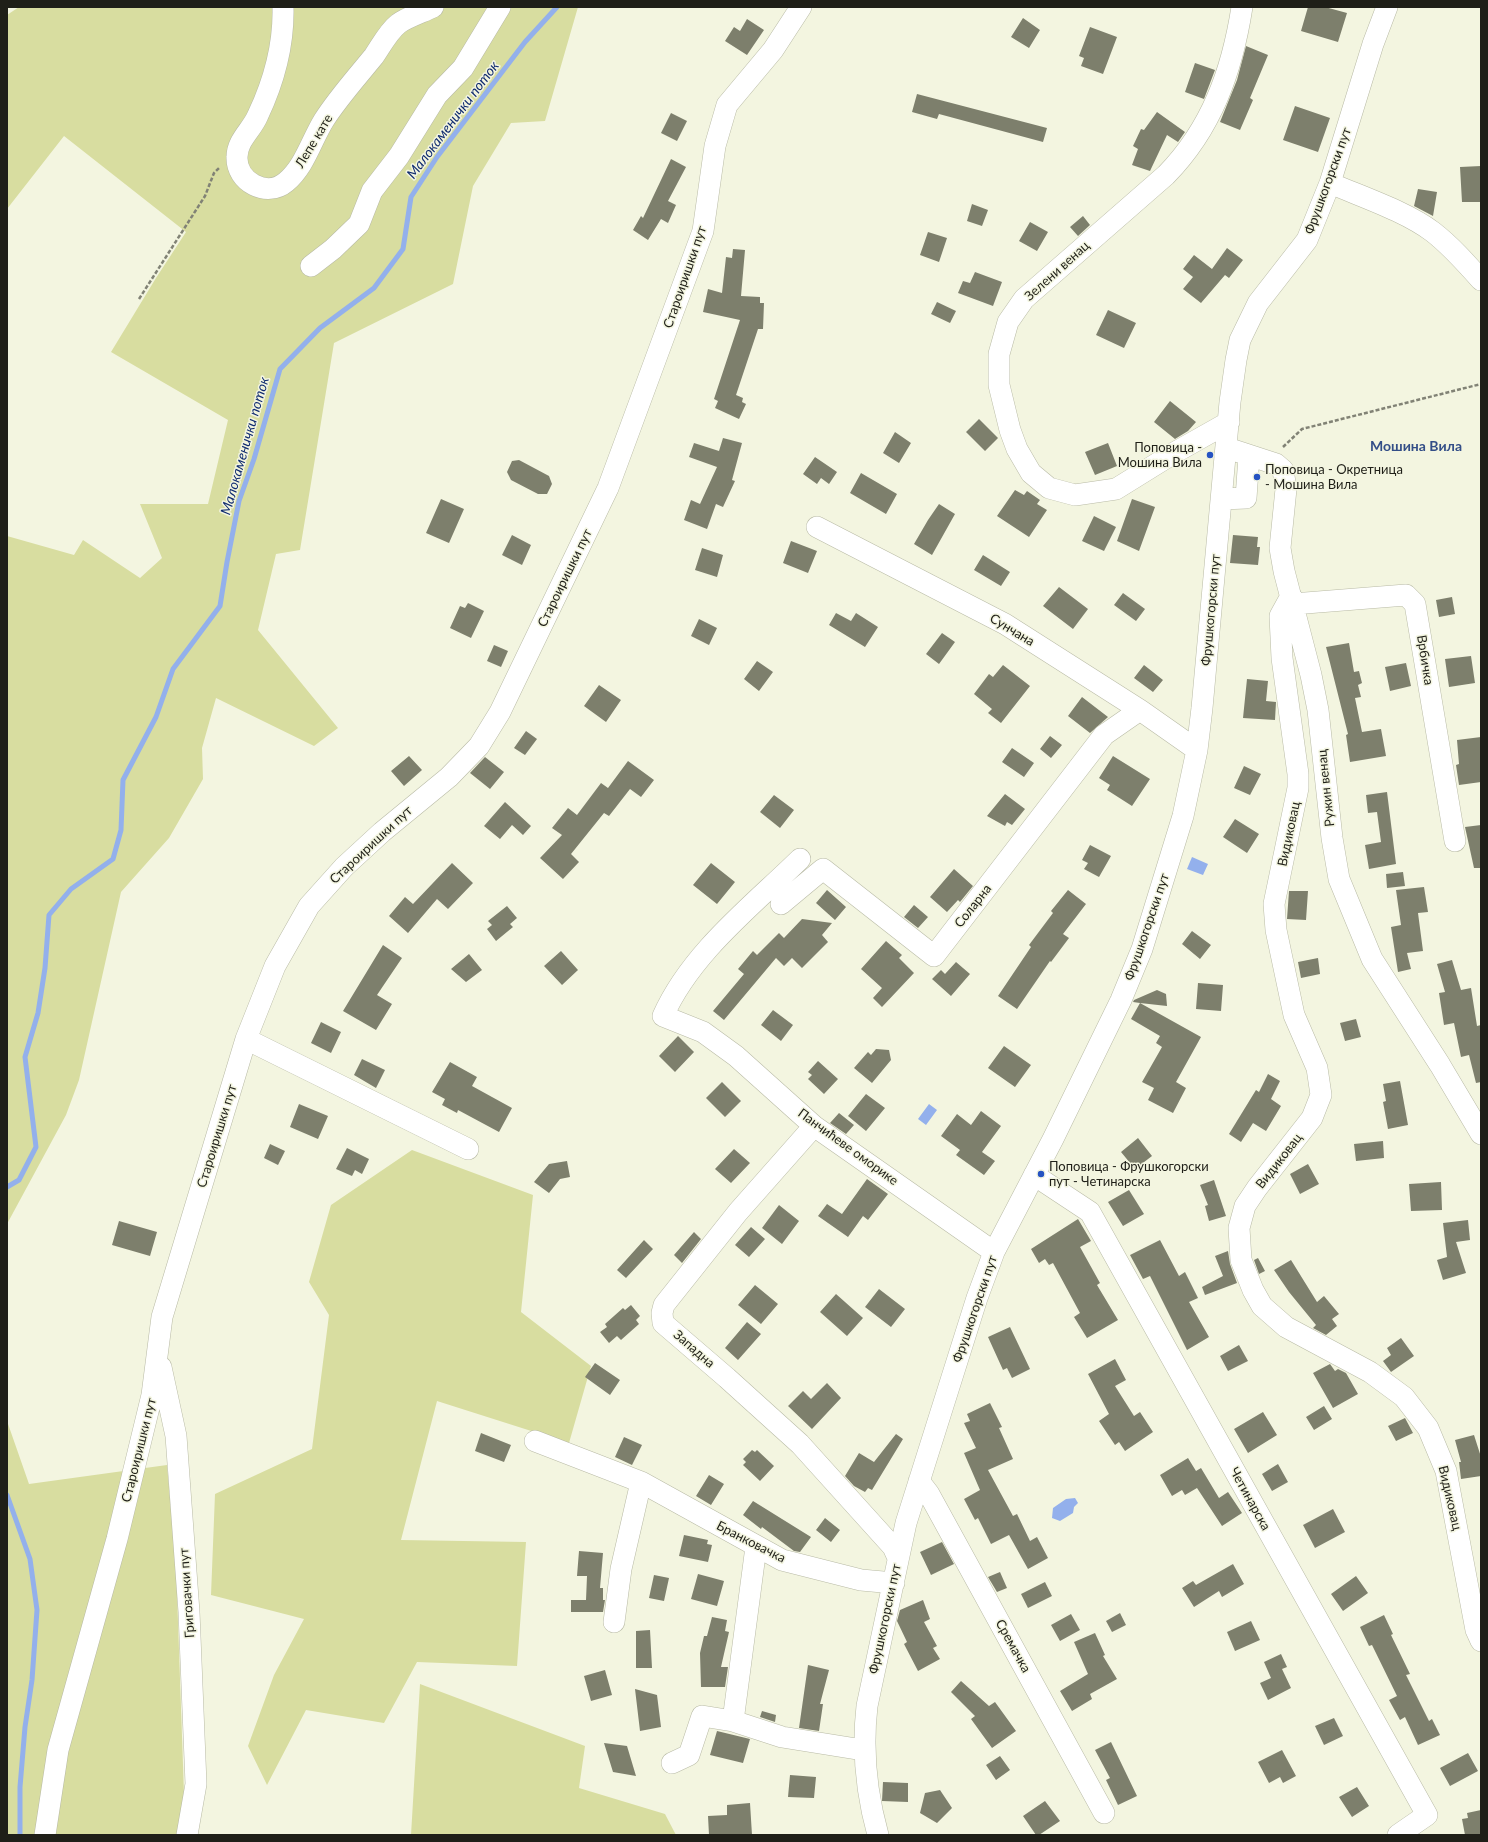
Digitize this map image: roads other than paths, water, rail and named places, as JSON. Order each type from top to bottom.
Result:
[{"type":"street","name":"Лепе кате","points":[[284,7],[284,21],[279,56],[271,86],[258,117],[238,147],[237,160],[241,174],[250,184],[268,189],[285,183],[300,166],[324,120],[398,24],[433,7]]},
{"type":"street","points":[[311,266],[333,249],[359,224],[372,191],[399,156],[437,95],[463,68],[500,7]]},
{"type":"street","name":"Староиришки пут","points":[[45,1835],[58,1750],[117,1539],[152,1395],[162,1317],[246,1039],[275,966],[308,906],[344,867],[371,842],[449,777],[479,746],[500,712],[608,488],[703,232],[715,146],[726,106],[773,50],[801,7]]},
{"type":"street","name":"Зелени венац","points":[[1229,422],[1174,453],[1116,489],[1075,495],[1062,492],[1049,488],[1031,474],[1017,449],[1010,430],[1000,384],[999,354],[1008,322],[1024,299],[1166,175],[1183,158],[1200,134],[1214,108],[1236,43],[1242,7]]},
{"type":"street","name":"Фрушкогорски пут","points":[[878,1835],[870,1803],[864,1750],[867,1706],[906,1523],[977,1298],[994,1252],[1122,1000],[1142,949],[1183,816],[1196,750],[1202,708],[1229,422],[1236,360],[1240,340],[1258,303],[1307,240],[1330,183],[1386,7]]},
{"type":"street","points":[[1330,183],[1397,212],[1432,231],[1455,251],[1481,280]]},
{"type":"street","name":"Ружин венац","points":[[1227,448],[1276,464],[1283,470],[1286,489],[1280,548],[1318,710],[1332,838],[1339,879],[1372,959],[1440,1064],[1481,1134]]},
{"type":"street","points":[[1222,499],[1246,498],[1259,459]]},
{"type":"street","name":"Сунчана","points":[[817,527],[1005,624],[1140,710],[1196,750]]},
{"type":"street","name":"Врбичка","points":[[1292,600],[1406,595],[1415,604],[1454,841]]},
{"type":"street","name":"Видиковац","points":[[1292,600],[1280,616],[1282,658],[1298,774],[1298,788],[1274,904],[1276,930],[1294,1015],[1317,1068],[1321,1095],[1312,1118],[1257,1188],[1245,1206],[1239,1228],[1241,1260],[1252,1290],[1262,1306],[1286,1327],[1370,1372],[1404,1397],[1428,1428],[1446,1471],[1476,1630],[1481,1641]]},
{"type":"street","name":"Соларна","points":[[780,904],[823,869],[934,956],[1104,735],[1140,710]]},
{"type":"street","name":"Панчићеве оморике","points":[[800,859],[702,955],[678,987],[663,1016],[703,1032],[736,1056],[814,1126],[994,1252]]},
{"type":"street","points":[[246,1039],[468,1149]]},
{"type":"street","name":"Западна","points":[[814,1126],[738,1212],[664,1305],[662,1314],[663,1323],[728,1378],[800,1444],[893,1547],[898,1558]]},
{"type":"street","name":"Четинарска","points":[[1034,1175],[1090,1212],[1427,1815],[1398,1835]]},
{"type":"street","name":"Григовачки пут","points":[[158,1353],[176,1436],[189,1612],[196,1784],[187,1835]]},
{"type":"street","name":"Бранковачка","points":[[535,1442],[641,1482],[756,1547],[789,1562],[860,1580],[894,1583]]},
{"type":"street","name":"Сремачка","points":[[919,1481],[929,1494],[1104,1813]]},
{"type":"street","points":[[614,1622],[621,1569],[641,1482]]},
{"type":"street","points":[[733,1721],[756,1547]]},
{"type":"street","points":[[672,1764],[689,1755],[702,1716],[733,1721],[782,1737],[864,1750]]},
{"type":"water","points":[[1192,857],[1208,864],[1203,875],[1187,869]]},
{"type":"water","points":[[929,1104],[937,1110],[926,1125],[918,1119]]},
{"type":"water","points":[[1075,1498],[1078,1503],[1074,1507],[1073,1513],[1060,1521],[1052,1518],[1053,1508],[1066,1499]]},
{"type":"waterway","name":"Малокаменички поток","points":[[7,1187],[19,1180],[36,1147],[25,1057],[38,1013],[45,968],[49,915],[71,889],[113,859],[121,830],[123,780],[156,717],[173,669],[220,606],[239,501],[254,459],[280,369],[320,328],[374,288],[403,249],[411,197],[437,157],[525,42],[557,7]]},
{"type":"waterway","name":"Малокаменички поток","points":[[7,1495],[30,1559],[37,1610],[32,1680],[25,1727],[20,1787],[20,1835]]},
{"type":"place","name":"Поповица - Мошина Вила","points":[[1210,455]]},
{"type":"place","name":"Поповица - Окретница - Мошина Вила","points":[[1257,477]]},
{"type":"place","name":"Поповица - Фрушкогорски пут - Четинарска","points":[[1041,1174]]},
{"type":"district","name":"Мошина Вила","points":[[1416,446]]}]
